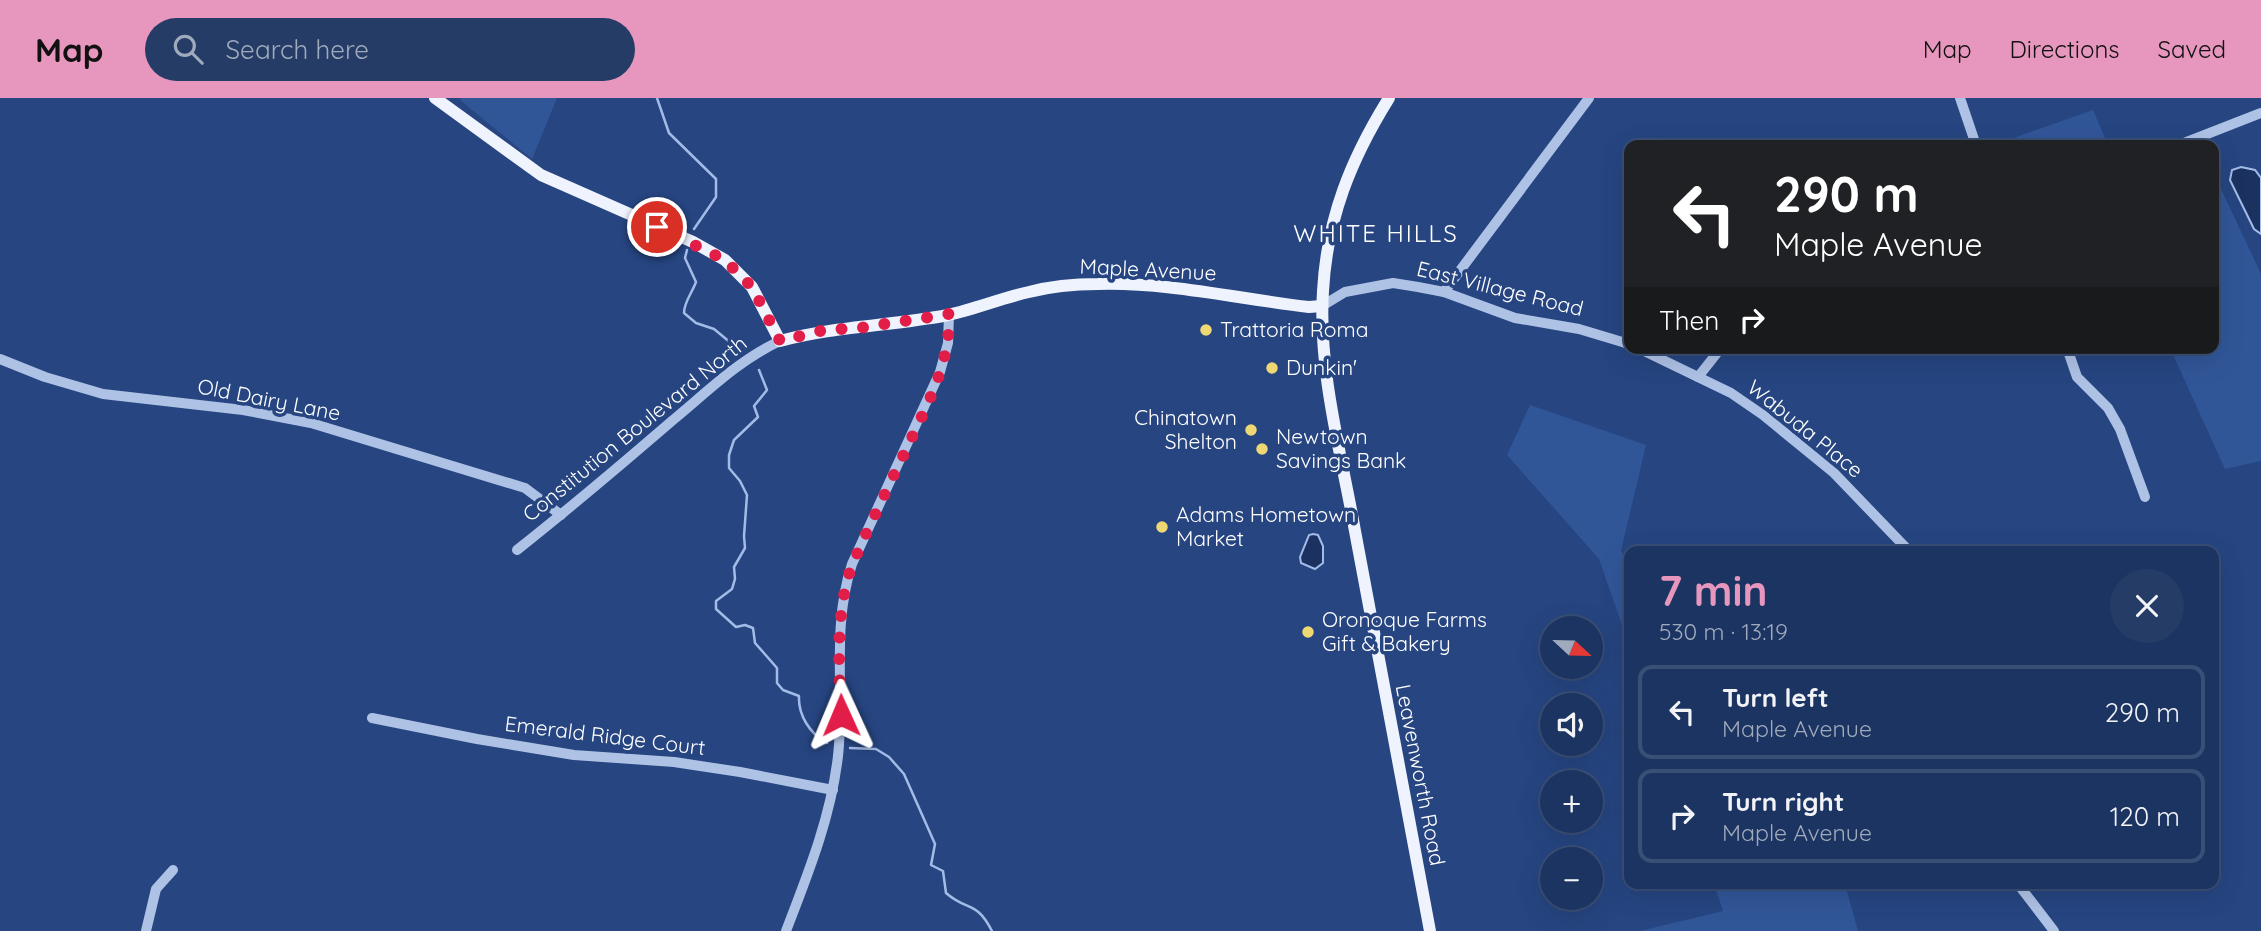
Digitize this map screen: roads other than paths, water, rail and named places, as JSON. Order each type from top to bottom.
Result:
[{"type":"main road","points":[[435,98],[541,175],[725,260],[752,287],[780,341]]},
{"type":"main road","name":"Leavenworth Road","points":[[1389,98],[1356,155],[1342,191],[1329,241],[1322,306],[1333,416],[1430,931]]},
{"type":"main road","name":"Maple Avenue","points":[[780,341],[828,329],[853,329],[949,314],[1064,285],[1133,284],[1309,307],[1322,306]]},
{"type":"street","points":[[1444,292],[1589,98]]},
{"type":"street","points":[[1960,98],[1974,140]]},
{"type":"street","points":[[2192,140],[2261,113]]},
{"type":"street","name":"East Village Road","points":[[1322,306],[1345,292],[1392,284],[1444,292],[1515,318],[1579,329],[1624,342]]},
{"type":"street","points":[[786,931],[817,849],[833,790],[839,754],[839,632],[844,587],[940,372],[948,343],[949,314]]},
{"type":"street","name":"Constitution Boulevard North","points":[[517,550],[732,371],[766,347],[780,341]]},
{"type":"street","points":[[1650,354],[1698,377],[1716,354]]},
{"type":"street","points":[[2069,354],[2077,377],[2108,408],[2120,429],[2145,497]]},
{"type":"street","name":"Old Dairy Lane","points":[[0,359],[45,377],[103,394],[243,410],[311,423],[525,488],[561,515]]},
{"type":"street","name":"Wabuda Place","points":[[1698,377],[1742,400],[1834,473],[1904,546]]},
{"type":"street","name":"Emerald Ridge Court","points":[[372,718],[478,740],[574,755],[674,762],[833,790]]},
{"type":"street","points":[[146,931],[156,889],[173,870]]},
{"type":"street","points":[[2022,889],[2054,931]]},
{"type":"waterway","points":[[657,98],[669,133],[716,179],[716,197],[694,229]]},
{"type":"waterway","points":[[687,250],[685,258],[696,282],[684,313],[696,323],[714,329],[737,348]]},
{"type":"waterway","points":[[759,370],[767,390],[754,406],[758,417],[734,440],[729,455],[729,468],[747,495],[745,548],[734,567],[732,589],[716,601],[716,609],[736,627],[745,625],[753,628],[755,643],[777,668],[777,683],[783,690],[799,696],[806,723],[815,735],[827,743]]},
{"type":"waterway","points":[[850,748],[876,749],[889,757],[904,774],[935,844],[931,865],[943,871],[946,893],[976,910],[992,931]]},
{"type":"place","name":"Trattoria Roma","points":[[1206,330]]},
{"type":"place","name":"Dunkin'","points":[[1272,368]]},
{"type":"place","name":"Chinatown Shelton","points":[[1251,430]]},
{"type":"place","name":"Newtown Savings Bank","points":[[1262,449]]},
{"type":"place","name":"Adams Hometown Market","points":[[1162,527]]},
{"type":"place","name":"Oronoque Farms Gift & Bakery","points":[[1308,632]]},
{"type":"district","name":"WHITE HILLS","points":[[1376,234]]}]
